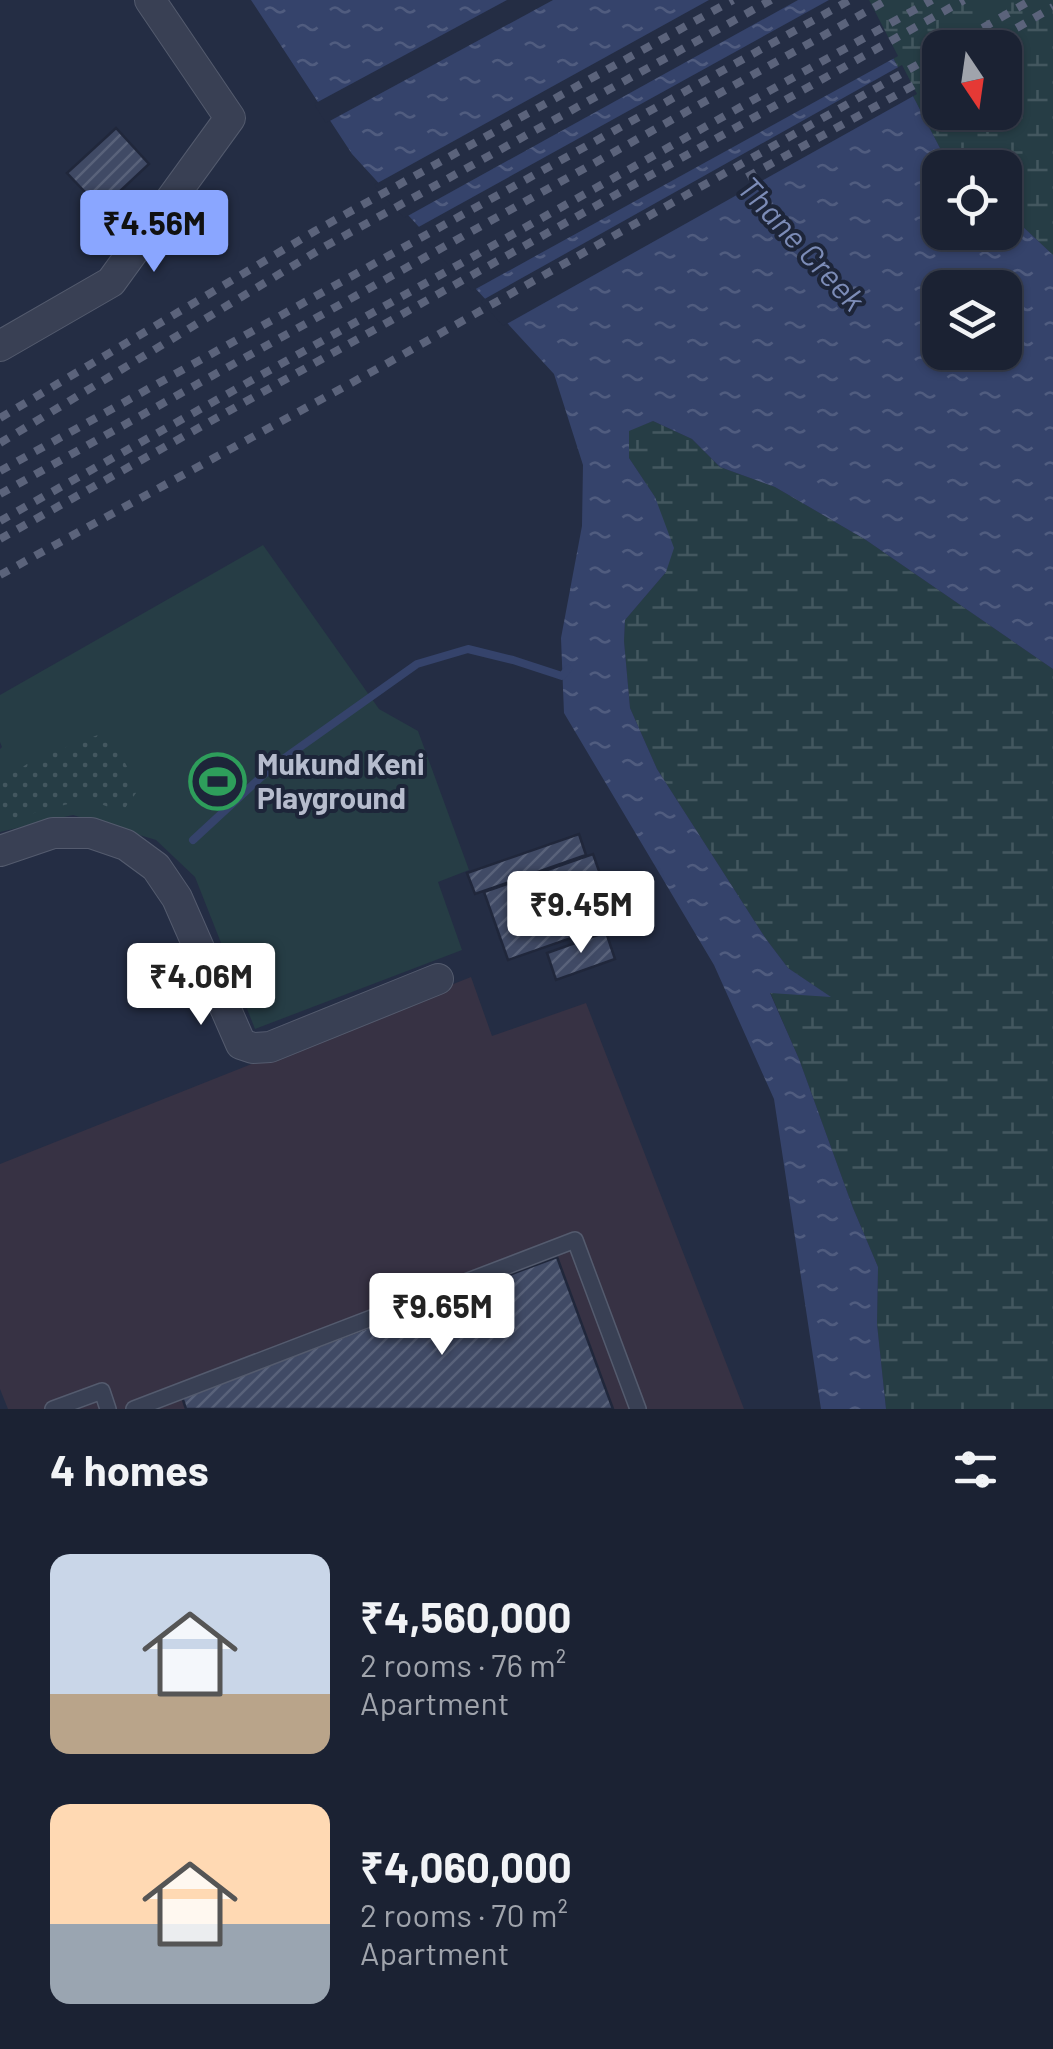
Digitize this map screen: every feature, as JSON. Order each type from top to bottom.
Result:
[{"type":"street","points":[[0,346],[111,282],[230,118],[150,0]]},
{"type":"street","points":[[0,851],[54,833],[91,833],[126,845],[156,868],[177,898],[241,1044],[253,1048],[270,1048],[438,980]]},
{"type":"lane","points":[[134,1409],[575,1240],[638,1409]]},
{"type":"lane","points":[[54,1409],[102,1391],[108,1409]]},
{"type":"shaded area","points":[[471,977],[492,1036],[586,1003],[744,1409],[8,1409],[0,1389],[0,1164]]},
{"type":"green space","points":[[863,0],[1053,0],[1053,255],[1022,226],[1022,150],[941,150],[931,130],[1022,130],[1022,30],[922,30],[922,114]]},
{"type":"green space","points":[[653,421],[692,439],[720,467],[775,487],[866,540],[1053,669],[1053,1409],[886,1409],[877,1324],[878,1267],[770,992],[829,996],[788,968],[766,939],[657,769],[630,708],[625,620],[666,572],[655,497],[629,458],[629,430]]},
{"type":"green space","name":"Mukund Keni Playground","points":[[263,545],[379,709],[418,731],[469,870],[438,882],[462,950],[255,1029],[195,877],[156,840],[73,815],[0,832],[0,695]]},
{"type":"green space","points":[[108,731],[139,789],[122,812],[87,799],[0,822],[0,782],[33,760]]},
{"type":"water","name":"Thane Creek","points":[[251,0],[863,0],[922,114],[922,130],[931,130],[941,150],[922,150],[922,250],[1022,250],[1022,226],[1053,255],[1053,669],[866,540],[775,487],[720,467],[692,439],[653,421],[629,431],[629,458],[655,497],[674,548],[666,572],[625,620],[630,708],[657,769],[766,939],[788,968],[831,997],[770,993],[878,1267],[877,1324],[886,1409],[821,1409],[774,1099],[714,965],[564,713],[561,638],[582,526],[583,465],[554,374],[352,154]]},
{"type":"pier","points":[[507,0],[553,0],[326,123],[314,104]]},
{"type":"pier","points":[[709,0],[798,0],[404,218],[374,185]]},
{"type":"pier","points":[[829,0],[869,0],[898,56],[472,291],[415,229]]},
{"type":"pier","points":[[902,65],[917,94],[503,326],[481,301]]},
{"type":"building","points":[[116,128],[149,164],[101,209],[67,173]]},
{"type":"building","points":[[579,834],[586,855],[475,894],[467,873]]},
{"type":"building","points":[[593,854],[617,922],[508,960],[484,892]]},
{"type":"building","points":[[606,932],[615,959],[556,980],[547,953]]},
{"type":"building","points":[[557,1257],[613,1409],[186,1409],[182,1397]]},
{"type":"waterway","points":[[193,840],[272,767],[417,664],[468,649],[562,676],[568,669]]},
{"type":"railway","points":[[0,418],[315,231],[733,0]]},
{"type":"railway","points":[[0,443],[324,247],[771,0]]},
{"type":"railway","points":[[0,471],[850,0]]},
{"type":"railway","points":[[0,494],[887,0]]},
{"type":"railway","points":[[0,521],[932,0]]},
{"type":"railway","points":[[0,539],[964,0]]},
{"type":"railway","points":[[979,30],[1031,0]]},
{"type":"railway","points":[[1013,30],[1053,7]]},
{"type":"railway","points":[[0,575],[386,364],[922,62]]},
{"type":"railway","points":[[747,177],[922,81]]},
{"type":"place","name":"Mukund Keni Playground","points":[[218,782]]}]
